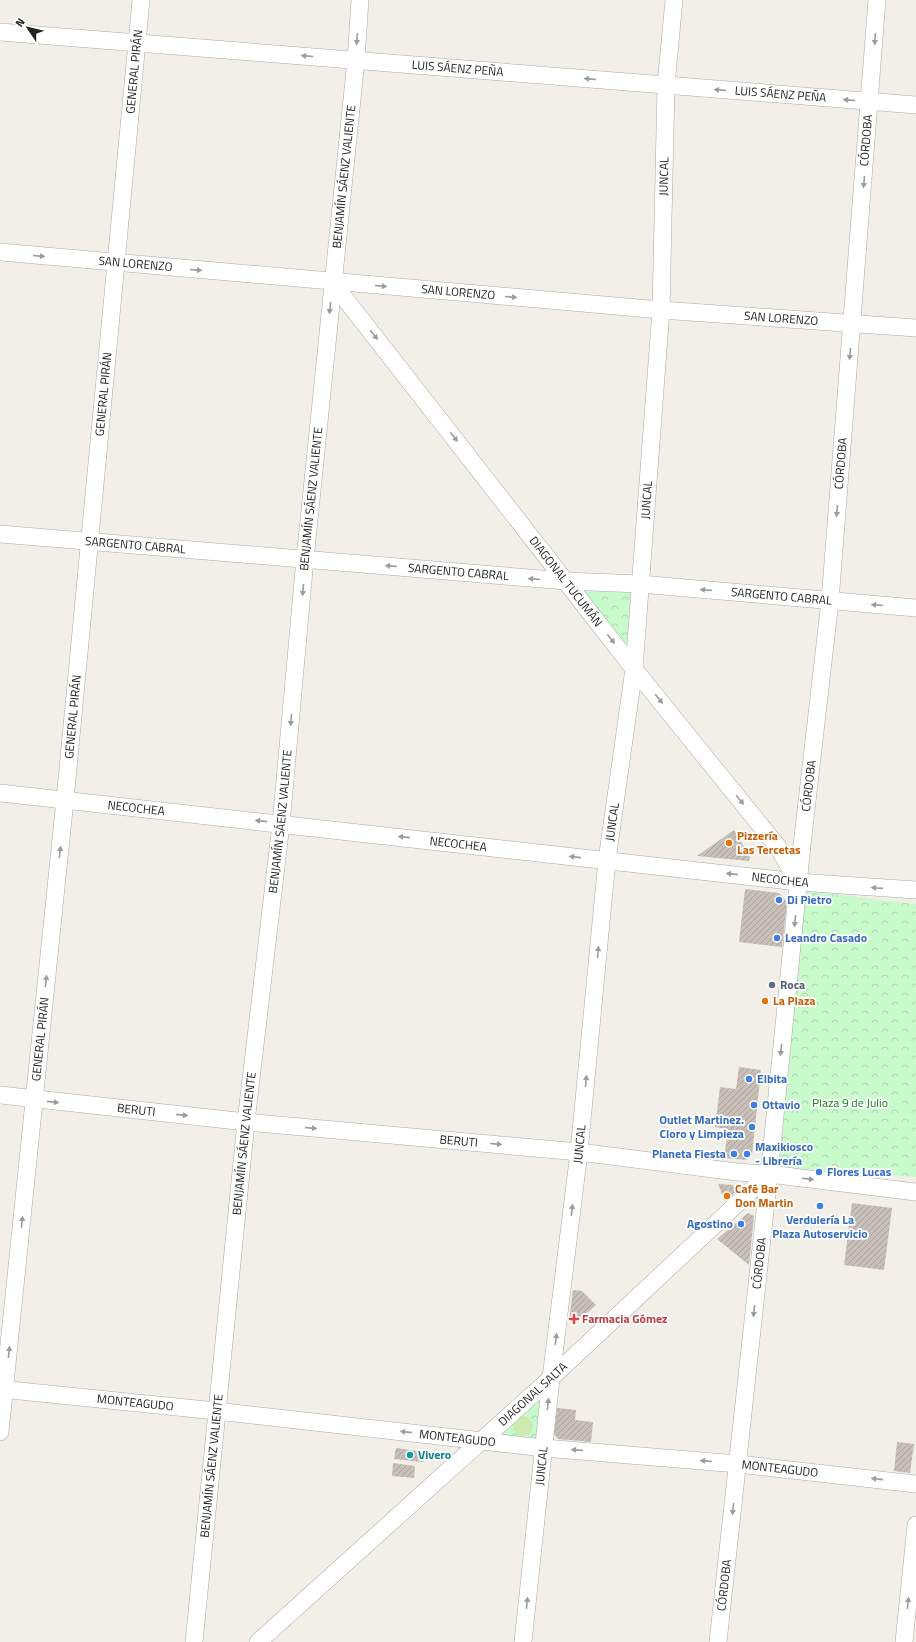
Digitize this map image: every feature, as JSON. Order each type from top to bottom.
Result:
[{"type":"street","name":"GENERAL PIRÁN","points":[[0,1432],[2,1389],[65,800],[141,0]]},
{"type":"street","name":"BENJAMÍN SÁENZ VALIENTE","points":[[194,1642],[246,1122],[281,824],[332,282],[356,60],[360,0]]},
{"type":"street","name":"JUNCAL","points":[[523,1642],[551,1378],[579,1152],[607,860],[634,669],[661,310],[666,85],[674,0]]},
{"type":"street","name":"CÓRDOBA","points":[[718,1642],[769,1174],[798,882],[830,601],[877,0]]},
{"type":"street","name":"LUIS SÁENZ PEÑA","points":[[0,32],[916,105]]},
{"type":"street","name":"SAN LORENZO","points":[[0,252],[661,310],[916,328]]},
{"type":"street","name":"DIAGONAL TUCUMÁN","points":[[332,282],[634,669],[778,847],[798,882]]},
{"type":"street","name":"SARGENTO CABRAL","points":[[0,534],[566,581],[640,584],[916,608]]},
{"type":"street","name":"NECOCHEA","points":[[0,793],[798,882],[916,890]]},
{"type":"street","name":"BERUTI","points":[[0,1095],[34,1100],[246,1122],[579,1152],[737,1172],[769,1174],[916,1192]]},
{"type":"street","name":"DIAGONAL SALTA","points":[[258,1642],[551,1378],[769,1174]]},
{"type":"street","name":"MONTEAGUDO","points":[[2,1389],[216,1411],[544,1448],[738,1464],[916,1484]]},
{"type":"street","points":[[904,1642],[916,1526]]},
{"type":"green space","points":[[566,581],[640,584],[634,669]]},
{"type":"green space","name":"Plaza 9 de Julio","points":[[806,891],[916,904],[916,1177],[775,1168]]},
{"type":"green space","points":[[551,1378],[544,1448],[482,1441]]},
{"type":"green space","points":[[523,1416],[530,1419],[533,1426],[530,1433],[523,1436],[516,1433],[513,1426],[516,1419]]},
{"type":"building","name":"Pizzería Las Tercetas","points":[[734,830],[750,857],[749,861],[697,856]]},
{"type":"building","points":[[745,889],[779,893],[787,902],[782,947],[739,942]]},
{"type":"building","points":[[739,1067],[761,1070],[752,1155],[746,1160],[724,1158],[728,1129],[715,1127],[720,1087],[736,1089]]},
{"type":"building","name":"Café Bar Don Martin","points":[[718,1184],[733,1185],[735,1192],[725,1201]]},
{"type":"building","points":[[852,1203],[892,1208],[884,1270],[844,1265]]},
{"type":"building","points":[[748,1213],[754,1216],[749,1265],[717,1239]]},
{"type":"building","points":[[573,1290],[582,1291],[596,1305],[575,1324],[569,1321]]},
{"type":"building","points":[[557,1408],[576,1410],[575,1420],[593,1422],[591,1442],[558,1439],[554,1434]]},
{"type":"building","points":[[897,1442],[914,1444],[910,1473],[894,1471]]},
{"type":"building","name":"Vivero","points":[[396,1448],[425,1452],[423,1462],[394,1459]]},
{"type":"building","name":"Vivero","points":[[393,1463],[415,1466],[414,1478],[392,1476]]},
{"type":"place","name":"Pizzería Las Tercetas","points":[[729,843]]},
{"type":"place","name":"Di Pietro","points":[[779,900]]},
{"type":"place","name":"Leandro Casado","points":[[777,938]]},
{"type":"place","name":"Roca","points":[[772,985]]},
{"type":"place","name":"La Plaza","points":[[765,1001]]},
{"type":"place","name":"Elbita","points":[[749,1079]]},
{"type":"place","name":"Ottavio","points":[[754,1105]]},
{"type":"place","name":"Outlet Martinez. Cloro y Limpieza","points":[[752,1127]]},
{"type":"place","name":"Planeta Fiesta","points":[[734,1154]]},
{"type":"place","name":"Maxikiosco - Librería","points":[[747,1154]]},
{"type":"place","name":"Flores Lucas","points":[[819,1172]]},
{"type":"place","name":"Café Bar Don Martin","points":[[727,1196]]},
{"type":"place","name":"Verdulería La Plaza Autoservicio","points":[[820,1206]]},
{"type":"place","name":"Agostino","points":[[741,1224]]},
{"type":"place","name":"Farmacia Gómez","points":[[574,1319]]},
{"type":"place","name":"Vivero","points":[[410,1455]]}]
